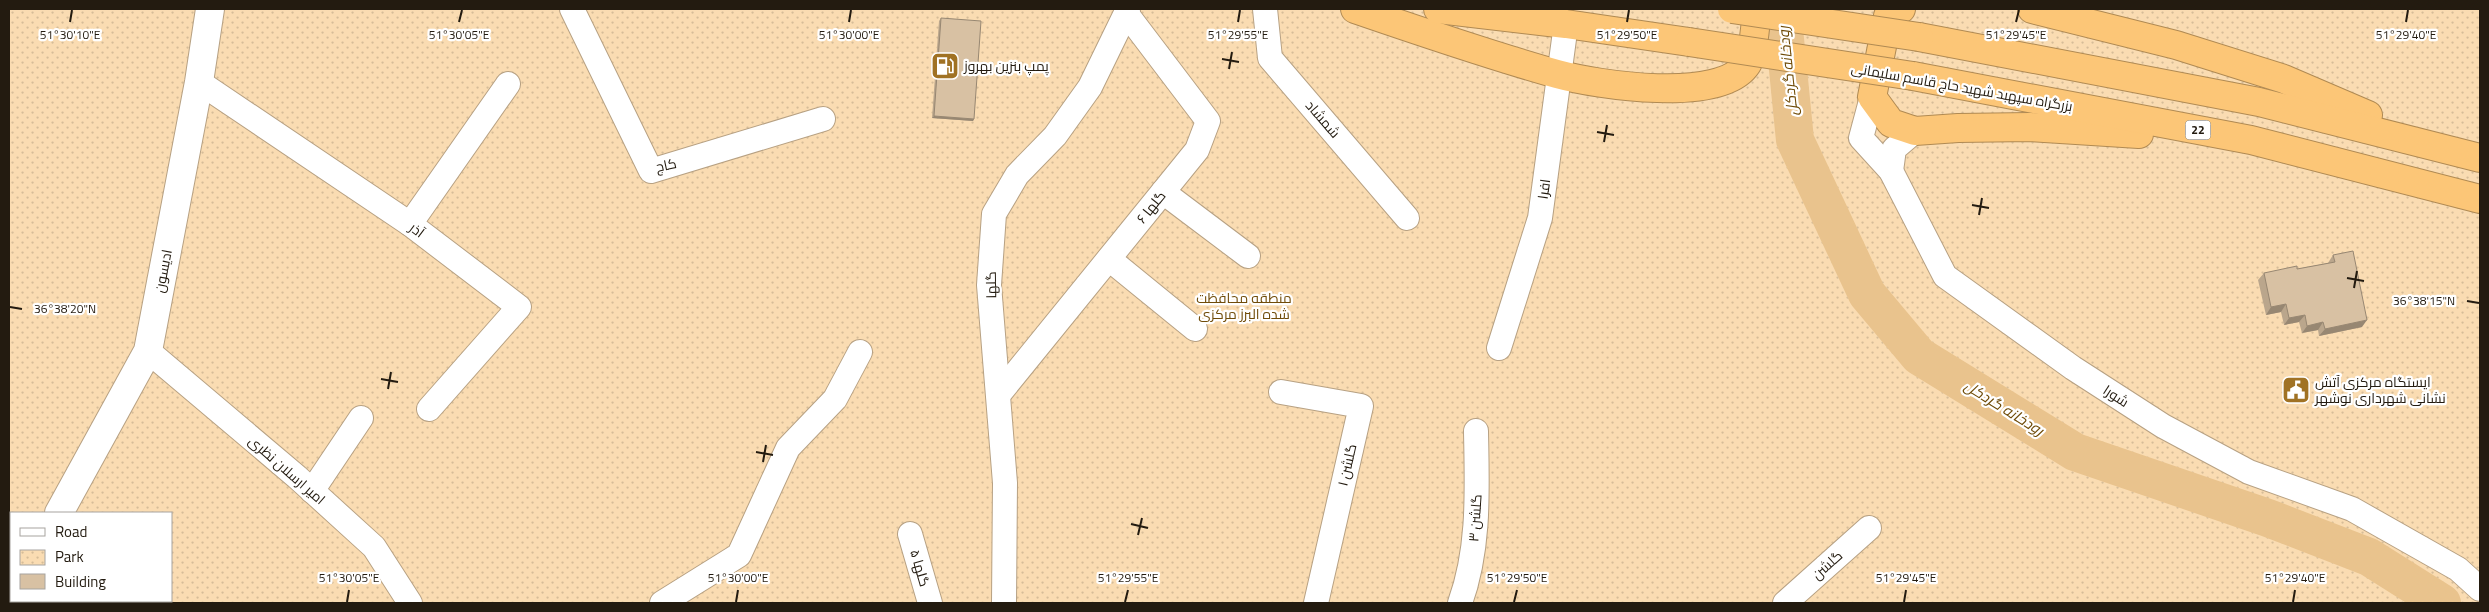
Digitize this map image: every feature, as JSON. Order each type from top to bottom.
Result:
[{"type":"highway","points":[[1356,9],[1558,74],[1597,82],[1663,89],[1707,87],[1732,77],[1747,64],[1758,9]]},
{"type":"highway","name":"بزرگراه سپهبد شهید حاج قاسم سلیمانی","points":[[1438,9],[1566,24],[1913,76],[2251,140],[2480,199]]},
{"type":"highway","points":[[1732,9],[1919,37],[2259,102],[2480,158]]},
{"type":"highway","points":[[1901,9],[1888,16],[1872,97],[1891,123],[1914,132],[1958,128],[2030,127],[2251,140]]},
{"type":"highway","points":[[2032,9],[2176,45],[2284,79],[2449,150]]},
{"type":"street","name":"ادیسون","points":[[60,512],[148,351],[199,82],[210,9]]},
{"type":"street","name":"کاج","points":[[572,9],[651,171],[823,119]]},
{"type":"street","name":"شمشاد","points":[[1265,9],[1270,58],[1408,218]]},
{"type":"street","name":"گلها ۶","points":[[999,394],[1197,150],[1208,121],[1127,11]]},
{"type":"street","name":"گلها","points":[[1004,603],[1005,483],[989,286],[994,214],[1017,175],[1055,136],[1090,87],[1127,11]]},
{"type":"street","name":"افرا","points":[[1499,348],[1540,218],[1566,24]]},
{"type":"street","name":"آذر","points":[[199,82],[410,224],[519,308],[429,409]]},
{"type":"street","points":[[410,224],[508,84]]},
{"type":"street","name":"شورا","points":[[1872,97],[1861,138],[1891,171],[1945,276],[2073,368],[2163,426],[2249,472],[2352,509],[2458,569],[2480,589]]},
{"type":"street","points":[[1891,171],[1894,150],[1914,132]]},
{"type":"street","points":[[1164,192],[1248,256]]},
{"type":"street","points":[[1109,259],[1195,329]]},
{"type":"street","name":"امیر ارسلان نظری","points":[[148,351],[312,491],[374,547],[410,603]]},
{"type":"street","points":[[662,603],[739,555],[788,448],[835,399],[860,352]]},
{"type":"street","name":"گلشن ۱","points":[[1281,392],[1361,406],[1316,603]]},
{"type":"street","points":[[312,491],[361,418]]},
{"type":"street","name":"گلشن ۳","points":[[1460,603],[1466,588],[1477,527],[1476,431]]},
{"type":"street","name":"گلشن","points":[[1785,603],[1869,528]]},
{"type":"street","name":"گلها ۵","points":[[910,534],[930,603]]},
{"type":"green space","name":"منطقه محافظت شده البرز مرکزی","points":[[9,9],[2480,9],[2480,603],[9,603]]},
{"type":"building","points":[[941,18],[981,21],[974,119],[934,116]]},
{"type":"building","points":[[2353,251],[2367,320],[2325,329],[2323,322],[2307,326],[2305,315],[2289,318],[2286,304],[2271,307],[2264,273],[2297,266],[2297,269],[2335,262],[2333,255]]},
{"type":"waterway","name":"رودخانه گردکل","points":[[1782,9],[1795,140],[1867,294],[1919,356],[2075,452],[2268,518],[2369,557],[2442,603]]},
{"type":"place","name":"پمپ بنزین بهروز","points":[[945,66]]},
{"type":"place","name":"ایستگاه مرکزی آتش نشانی شهرداری نوشهر","points":[[2296,390]]}]
